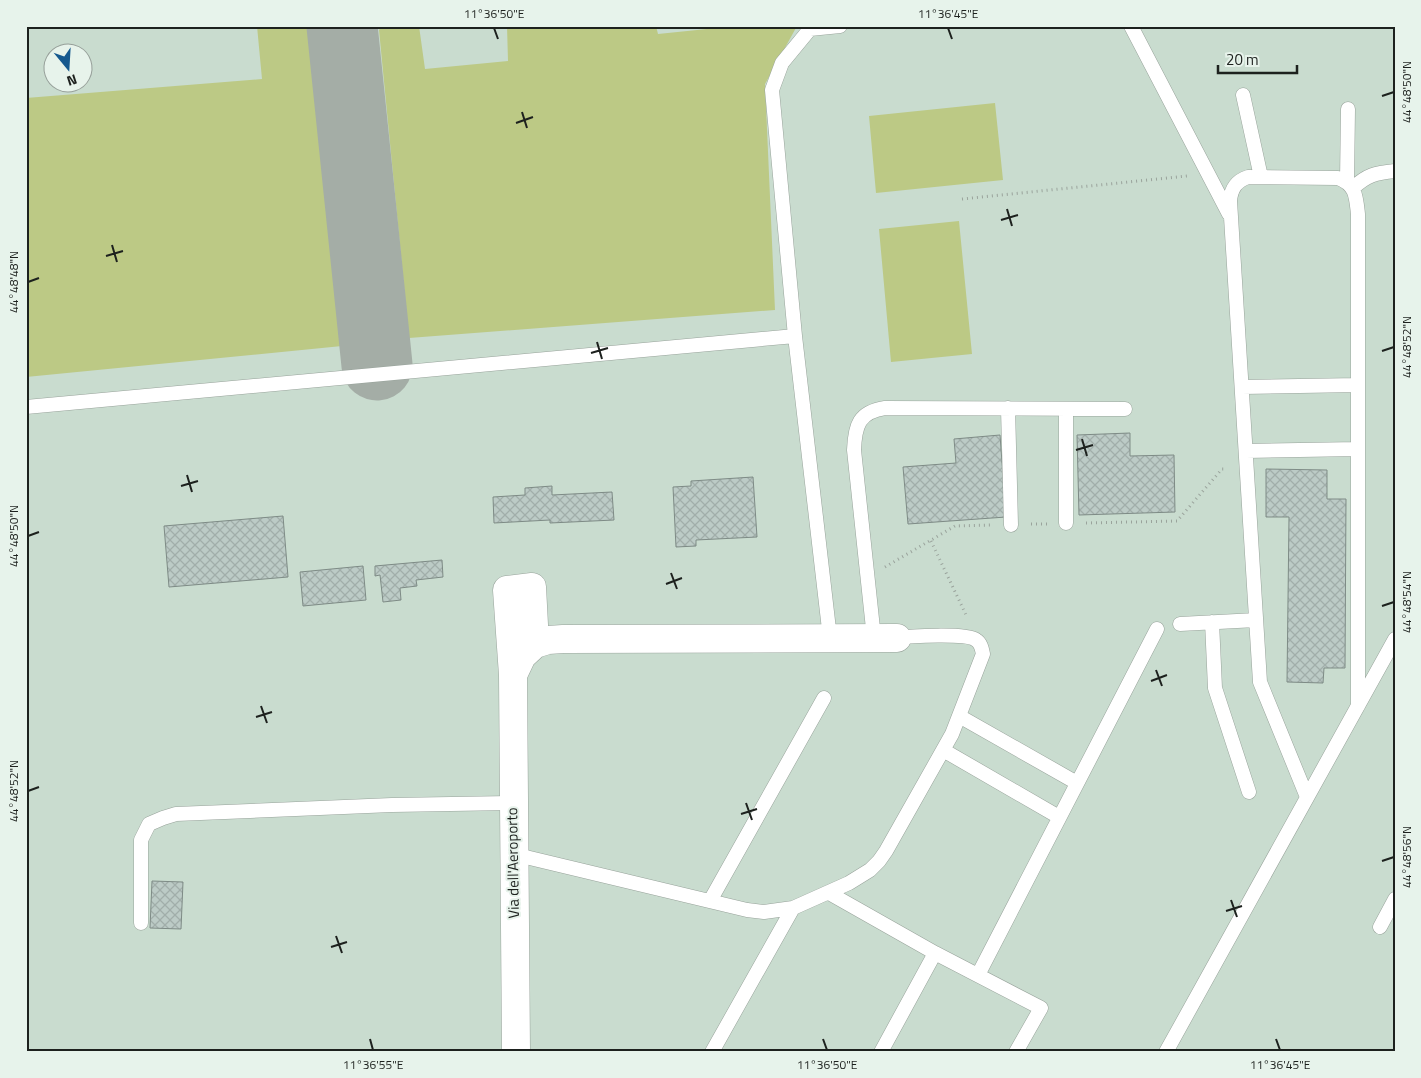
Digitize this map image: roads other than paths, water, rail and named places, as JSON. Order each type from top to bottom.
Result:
[{"type":"street","name":"Via dell'Aeroporto","points":[[516,1052],[513,674],[507,590],[532,587],[535,644]]},
{"type":"street","points":[[513,674],[522,656],[535,644],[548,640],[886,638]]},
{"type":"lane","points":[[830,638],[795,336],[772,90],[782,63],[810,30],[840,26]]},
{"type":"lane","points":[[1131,26],[1232,219]]},
{"type":"lane","points":[[1243,94],[1261,177]]},
{"type":"lane","points":[[1348,109],[1350,185],[1356,199],[1358,214],[1358,706]]},
{"type":"lane","points":[[1350,185],[1376,173],[1395,171]]},
{"type":"lane","points":[[1307,797],[1260,682],[1230,192],[1241,179],[1248,177],[1327,176],[1338,178],[1350,185]]},
{"type":"lane","points":[[26,407],[795,336]]},
{"type":"lane","points":[[1242,387],[1358,385]]},
{"type":"lane","points":[[513,854],[748,910],[764,912],[793,908],[828,893],[870,870],[886,851],[952,734],[983,654],[981,645],[976,639],[963,636],[886,638],[854,450],[855,434],[859,422],[875,409],[886,408],[1125,409]]},
{"type":"lane","points":[[1008,408],[1011,524]]},
{"type":"lane","points":[[1066,408],[1066,523]]},
{"type":"lane","points":[[1246,452],[1358,450]]},
{"type":"lane","points":[[1180,624],[1256,620]]},
{"type":"lane","points":[[1212,622],[1215,688],[1250,792]]},
{"type":"lane","points":[[978,975],[1157,629]]},
{"type":"lane","points":[[1166,1052],[1395,639]]},
{"type":"lane","points":[[710,901],[824,698]]},
{"type":"lane","points":[[959,716],[1077,783]]},
{"type":"lane","points":[[943,750],[1060,817]]},
{"type":"lane","points":[[141,923],[141,840],[150,824],[162,818],[176,814],[382,805],[513,803]]},
{"type":"lane","points":[[828,893],[935,953],[1041,1008],[1016,1052]]},
{"type":"lane","points":[[1380,927],[1395,898]]},
{"type":"lane","points":[[718,1050],[793,908]]},
{"type":"lane","points":[[881,1052],[935,953]]}]
